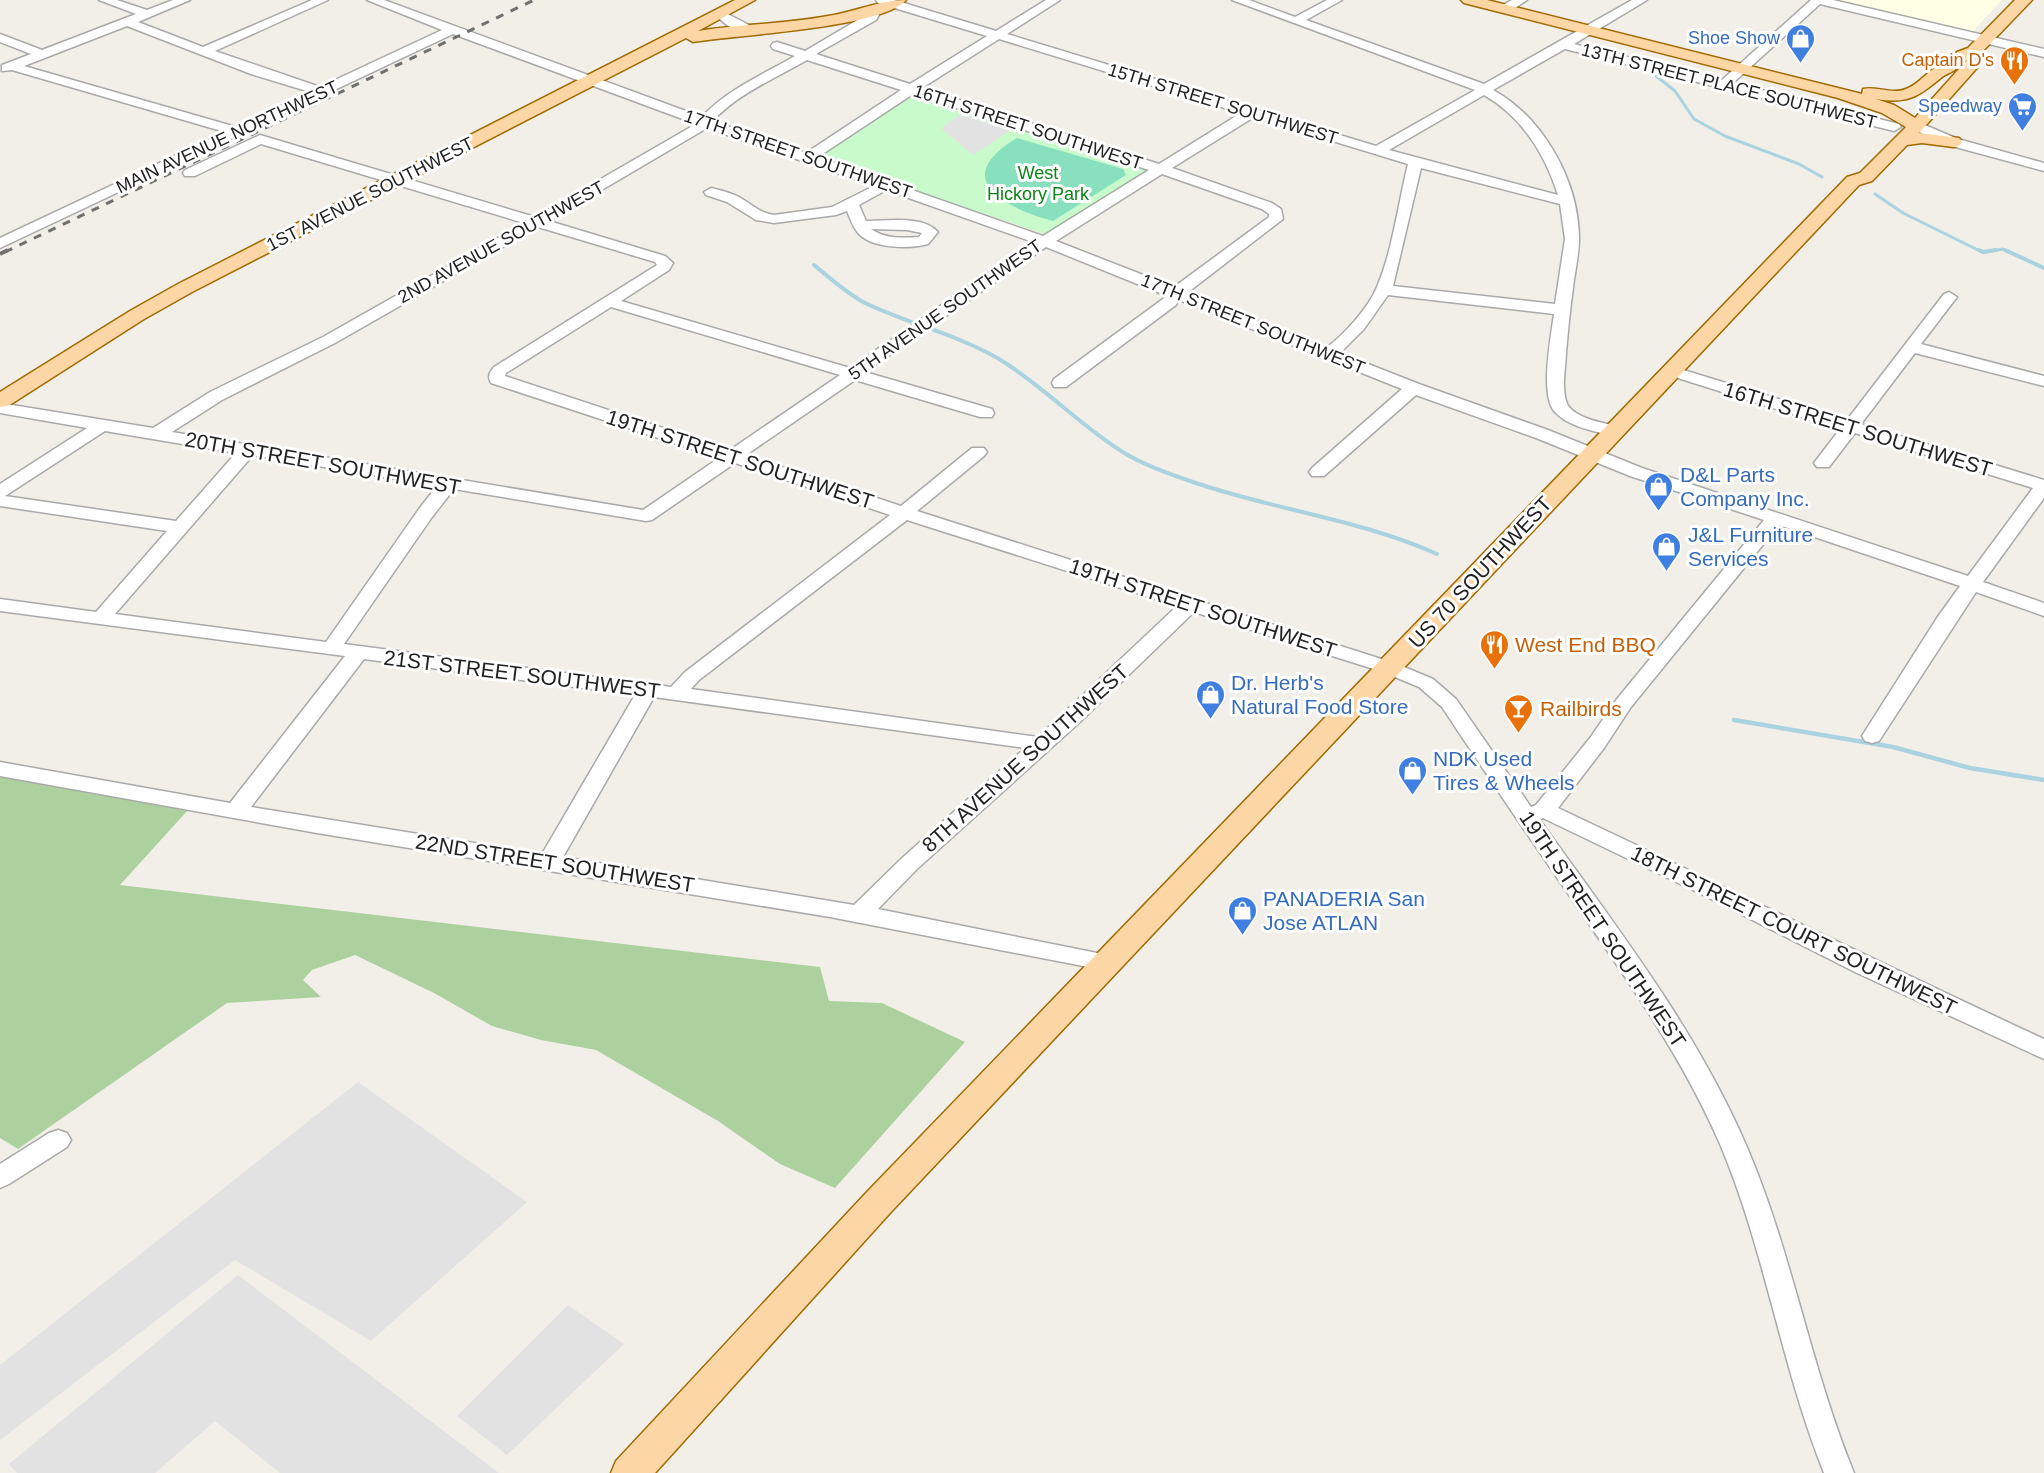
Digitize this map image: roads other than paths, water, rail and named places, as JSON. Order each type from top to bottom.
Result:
[{"type":"main road","name":"1ST AVENUE SOUTHWEST","points":[[0,401],[164,300],[747,0]]},
{"type":"main road","points":[[1469,0],[1512,5]]},
{"type":"main road","points":[[1490,0],[1744,66],[1886,96],[1913,94],[1940,70],[1950,67]]},
{"type":"main road","name":"US 70 SOUTHWEST","points":[[630,1473],[878,1203],[1109,963],[1306,753],[1390,668],[1852,181],[1866,177],[1950,67],[1963,55],[1979,46],[2024,0]]},
{"type":"main road","points":[[633,59],[692,37],[745,28],[822,21],[885,4]]},
{"type":"main road","name":"US 70 SOUTHWEST","points":[[1907,124],[1978,57],[1979,46]]},
{"type":"main road","points":[[1744,66],[1888,109],[1907,124]]},
{"type":"main road","points":[[1855,91],[1887,102],[1922,138],[1958,143]]},
{"type":"street","points":[[105,0],[147,14]]},
{"type":"street","points":[[6,68],[184,0]]},
{"type":"street","points":[[204,51],[322,0]]},
{"type":"street","name":"17TH STREET SOUTHWEST","points":[[373,0],[705,123],[1045,241],[1413,388],[1542,434],[1591,455],[1974,584],[2044,610]]},
{"type":"street","points":[[808,158],[996,35],[1054,0]]},
{"type":"street","points":[[1238,0],[1486,90],[1507,102],[1530,126],[1558,175],[1572,216],[1572,238],[1556,374],[1556,400],[1564,411],[1575,418],[1614,431]]},
{"type":"street","points":[[1296,21],[1336,0]]},
{"type":"street","points":[[1377,151],[1641,0]]},
{"type":"street","points":[[1724,85],[1818,0],[1979,46],[2044,53]]},
{"type":"street","name":"15TH STREET SOUTHWEST","points":[[885,4],[996,35],[1377,151],[1567,202]]},
{"type":"street","name":"2ND AVENUE SOUTHWEST","points":[[156,434],[216,396],[329,340],[672,145],[705,123],[724,104],[872,17],[885,4]]},
{"type":"street","points":[[720,14],[732,23],[745,28]]},
{"type":"street","points":[[822,21],[839,29],[841,33],[838,38]]},
{"type":"street","points":[[127,22],[322,92]]},
{"type":"street","name":"MAIN AVENUE NORTHWEST","points":[[4,238],[459,31]]},
{"type":"street","points":[[0,38],[42,54]]},
{"type":"street","name":"13TH STREET PLACE SOUTHWEST","points":[[1564,45],[1724,85],[1907,124],[1961,140],[1958,143],[2044,167]]},
{"type":"street","name":"16TH STREET SOUTHWEST","points":[[777,46],[1160,169],[1249,200],[1276,212],[1276,219],[1176,293]]},
{"type":"street","points":[[6,68],[237,132]]},
{"type":"street","name":"5TH AVENUE SOUTHWEST","points":[[646,516],[1045,241],[1251,113]]},
{"type":"street","points":[[190,173],[260,139],[540,221],[660,259],[665,263],[664,267],[609,302]]},
{"type":"street","points":[[1328,354],[1342,344],[1358,326],[1384,290],[1415,162]]},
{"type":"street","points":[[711,192],[732,199],[755,215],[767,219],[827,212],[851,204],[886,185]]},
{"type":"street","points":[[851,204],[861,225]]},
{"type":"street","points":[[1384,290],[1563,310]]},
{"type":"street","points":[[1060,383],[1170,302],[1176,293]]},
{"type":"street","points":[[1823,463],[1949,297]]},
{"type":"street","points":[[609,302],[986,413]]},
{"type":"street","name":"19TH STREET SOUTHWEST","points":[[609,302],[500,370],[497,379],[904,513],[1390,668],[1426,682],[1449,703],[1536,814],[1665,1015],[1708,1090],[1757,1206],[1798,1359],[1827,1448],[1839,1473]]},
{"type":"street","points":[[1912,347],[2044,381]]},
{"type":"street","name":"16TH STREET SOUTHWEST","points":[[1671,372],[2044,486]]},
{"type":"street","points":[[1318,472],[1413,388]]},
{"type":"street","name":"20TH STREET SOUTHWEST","points":[[0,408],[646,516]]},
{"type":"street","points":[[0,492],[101,426]]},
{"type":"street","points":[[101,618],[248,450]]},
{"type":"street","points":[[675,694],[701,669],[904,513],[978,452]]},
{"type":"street","points":[[331,649],[425,513],[449,484]]},
{"type":"street","points":[[1872,736],[1947,618],[2044,486]]},
{"type":"street","points":[[0,501],[180,527]]},
{"type":"street","points":[[1536,814],[1597,743],[1624,703],[1775,518]]},
{"type":"street","name":"8TH AVENUE SOUTHWEST","points":[[860,913],[909,864],[1043,744],[1191,604]]},
{"type":"street","name":"21ST STREET SOUTHWEST","points":[[0,605],[1043,744]]},
{"type":"street","points":[[236,811],[359,652]]},
{"type":"street","points":[[549,862],[647,691]]},
{"type":"street","name":"22ND STREET SOUTHWEST","points":[[0,769],[236,811],[860,913],[1109,963]]},
{"type":"street","name":"18TH STREET COURT SOUTHWEST","points":[[1536,814],[1709,888],[1866,966],[2044,1050]]},
{"type":"street","points":[[0,1177],[58,1140]]},
{"type":"waterway","points":[[1656,76],[1675,91],[1694,119],[1725,136],[1799,164],[1822,177]]},
{"type":"waterway","points":[[1875,194],[1903,213],[1982,252]]},
{"type":"waterway","points":[[1986,252],[2003,249],[2008,252]]},
{"type":"waterway","points":[[1979,250],[1983,252],[1996,250]]},
{"type":"waterway","points":[[2005,250],[2044,268]]},
{"type":"waterway","points":[[814,265],[865,303],[983,350],[999,359],[1032,381],[1109,443],[1159,470],[1224,492],[1377,532],[1437,554]]},
{"type":"waterway","points":[[1734,720],[1893,747],[1970,768],[2044,780]]},
{"type":"railway","points":[[5,252],[534,0]]},
{"type":"railway","points":[[0,254],[8,250]]},
{"type":"place","name":"Shoe Show","points":[[1801,64]]},
{"type":"place","name":"Captain D's","points":[[2015,86]]},
{"type":"place","name":"Speedway","points":[[2023,132]]},
{"type":"place","name":"D&L Parts Company Inc.","points":[[1659,512]]},
{"type":"place","name":"J&L Furniture Services","points":[[1667,572]]},
{"type":"place","name":"West End BBQ","points":[[1494,670]]},
{"type":"place","name":"Dr. Herb's Natural Food Store","points":[[1210,720]]},
{"type":"place","name":"Railbirds","points":[[1519,734]]},
{"type":"place","name":"NDK Used Tires & Wheels","points":[[1412,796]]},
{"type":"place","name":"PANADERIA San Jose ATLAN","points":[[1242,936]]},
{"type":"park label","name":"West Hickory Park","points":[[1038,183]]}]
